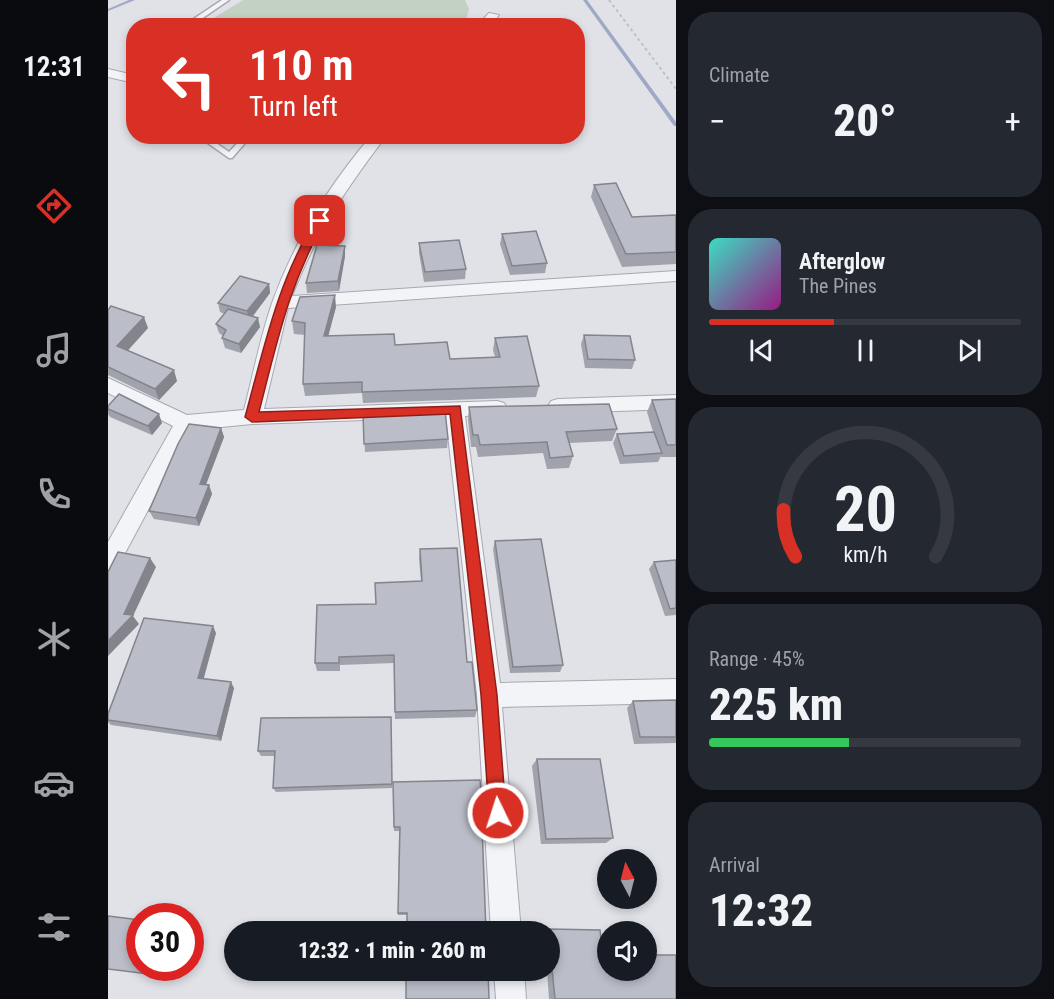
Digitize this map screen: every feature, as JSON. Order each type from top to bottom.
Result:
[{"type":"street","points":[[490,18],[493,15]]},
{"type":"street","points":[[108,73],[126,77]]},
{"type":"street","points":[[252,417],[281,303],[299,257],[352,166],[373,144]]},
{"type":"street","points":[[281,303],[676,276]]},
{"type":"street","points":[[108,385],[185,423],[252,417],[513,407]]},
{"type":"street","points":[[537,407],[676,402]]},
{"type":"street","points":[[455,410],[489,695],[505,921]]},
{"type":"street","points":[[108,563],[185,423]]},
{"type":"street","points":[[489,695],[676,692]]},
{"type":"street","points":[[510,981],[511,999]]},
{"type":"lane","points":[[198,18],[226,0]]},
{"type":"lane","points":[[213,144],[230,156],[241,144]]},
{"type":"path","points":[[609,0],[676,89]]},
{"type":"green space","points":[[243,0],[465,0],[469,9],[467,18],[213,18]]},
{"type":"building","points":[[616,183],[632,217],[676,215],[676,252],[626,254],[594,185]]},
{"type":"building","points":[[536,231],[547,263],[512,266],[502,234]]},
{"type":"building","points":[[459,240],[466,269],[425,272],[419,243]]},
{"type":"building","points":[[317,245],[345,246],[338,281],[306,283]]},
{"type":"building","points":[[240,276],[269,284],[247,311],[218,303]]},
{"type":"building","points":[[335,295],[324,336],[394,334],[395,345],[447,342],[450,359],[500,357],[495,338],[527,336],[539,386],[362,392],[362,382],[303,384],[305,323],[292,321],[300,297]]},
{"type":"building","points":[[111,306],[144,317],[117,346],[174,370],[155,389],[108,367],[108,310]]},
{"type":"building","points":[[228,309],[258,318],[239,344],[222,338],[226,330],[216,324]]},
{"type":"building","points":[[584,335],[630,336],[635,360],[588,359]]},
{"type":"building","points":[[119,394],[159,414],[148,426],[108,409]]},
{"type":"building","points":[[676,399],[676,445],[667,445],[652,400]]},
{"type":"building","points":[[609,404],[617,429],[566,432],[573,456],[550,458],[547,442],[480,445],[478,435],[473,435],[469,407]]},
{"type":"building","points":[[445,410],[448,439],[364,444],[363,413]]},
{"type":"building","points":[[189,424],[221,428],[200,484],[209,485],[196,518],[149,511],[178,444]]},
{"type":"building","points":[[654,432],[662,453],[624,456],[617,434]]},
{"type":"building","points":[[541,539],[563,665],[513,667],[495,541]]},
{"type":"building","points":[[457,548],[467,662],[472,662],[477,710],[395,712],[394,655],[339,657],[339,663],[315,663],[317,605],[376,604],[375,583],[422,581],[420,549]]},
{"type":"building","points":[[118,552],[150,558],[124,614],[133,615],[108,641],[108,572]]},
{"type":"building","points":[[676,560],[676,608],[670,609],[654,562]]},
{"type":"building","points":[[144,618],[213,626],[198,678],[231,682],[217,736],[108,720],[108,714]]},
{"type":"building","points":[[676,700],[676,737],[640,737],[633,701]]},
{"type":"building","points":[[391,717],[392,784],[273,788],[275,751],[258,751],[261,718]]},
{"type":"building","points":[[537,759],[600,759],[613,838],[546,839]]},
{"type":"building","points":[[480,780],[484,825],[482,825],[486,921],[407,921],[407,913],[398,913],[400,827],[394,827],[393,782]]},
{"type":"building","points":[[108,916],[126,918],[126,971],[108,969]]},
{"type":"building","points":[[560,929],[597,930],[597,981],[657,981],[657,955],[676,955],[676,999],[555,999],[553,981],[560,981]]},
{"type":"building","points":[[406,981],[488,981],[489,999],[406,999]]},
{"type":"waterway","points":[[108,10],[133,0]]},
{"type":"waterway","points":[[585,0],[676,125]]},
{"type":"route","points":[[320,221],[299,257],[281,303],[252,417],[455,410],[489,695],[498,813]]}]
